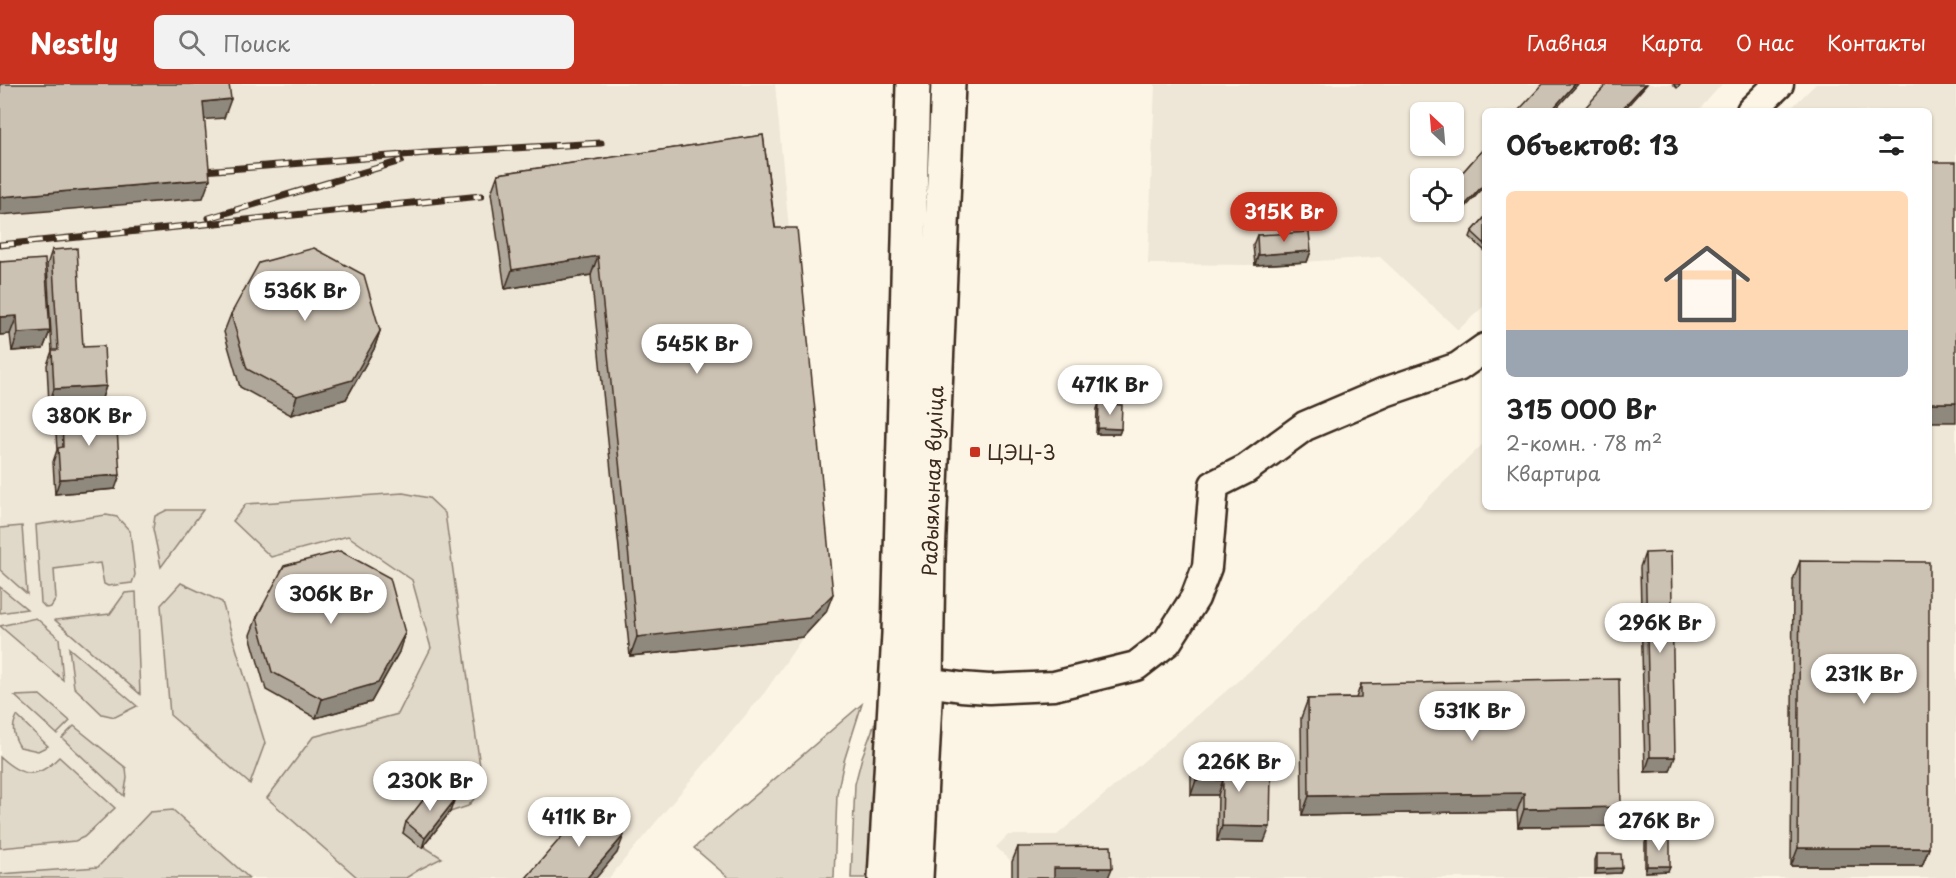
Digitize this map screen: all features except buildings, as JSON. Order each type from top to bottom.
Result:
[{"type":"main road","name":"Радыяльная вуліца","points":[[885,878],[897,667],[913,84]]},
{"type":"main road","name":"Радыяльная вуліца","points":[[916,878],[926,682],[928,557],[948,84]]},
{"type":"street","points":[[1754,108],[1779,84]]},
{"type":"street","points":[[897,667],[926,682],[989,689],[1054,686],[1136,666],[1167,642],[1196,598],[1207,567],[1214,485],[1245,470],[1305,426],[1385,392],[1458,367],[1482,350]]},
{"type":"shaded area","points":[[0,84],[775,84],[826,612],[803,637],[765,692],[609,878],[0,878]]},
{"type":"shaded area","points":[[1155,84],[1722,84],[1701,108],[1482,108],[1482,308],[1458,330],[1380,257],[1255,265],[1148,264]]},
{"type":"shaded area","points":[[1816,84],[1956,84],[1956,878],[1012,878],[1012,862],[996,847],[1008,835],[1057,835],[1259,663],[1482,445],[1482,510],[1932,510],[1932,108],[1791,108]]},
{"type":"shaded area","points":[[403,493],[429,498],[445,513],[483,788],[468,806],[403,833],[442,858],[406,878],[358,878],[267,798],[313,737],[398,714],[431,648],[412,580],[348,536],[271,557],[233,521],[246,504]]},
{"type":"shaded area","points":[[167,510],[203,510],[161,567],[153,529],[155,516]]},
{"type":"shaded area","points":[[106,515],[117,517],[130,531],[135,575],[132,583],[108,586],[104,584],[100,563],[54,569],[56,599],[51,607],[46,608],[41,603],[36,525]]},
{"type":"shaded area","points":[[22,526],[27,594],[0,570],[0,528]]},
{"type":"shaded area","points":[[181,583],[222,602],[265,743],[250,784],[170,715],[161,605]]},
{"type":"shaded area","points":[[0,587],[27,609],[0,613]]},
{"type":"shaded area","points":[[136,592],[140,694],[55,620],[110,614],[125,593]]},
{"type":"shaded area","points":[[36,618],[59,638],[63,680],[0,626]]},
{"type":"shaded area","points":[[69,648],[137,706],[115,717],[102,714],[74,687]]},
{"type":"shaded area","points":[[40,695],[70,721],[57,734],[15,696]]},
{"type":"shaded area","points":[[862,704],[844,761],[837,794],[834,878],[729,878],[694,848]]},
{"type":"shaded area","points":[[881,707],[873,878],[851,878],[855,784],[862,757]]},
{"type":"shaded area","points":[[17,716],[48,746],[38,751],[20,747],[14,732]]},
{"type":"shaded area","points":[[74,726],[126,768],[124,796],[62,738]]},
{"type":"shaded area","points":[[0,757],[15,769],[30,773],[44,770],[59,757],[115,808],[84,837],[75,841],[0,848]]},
{"type":"shaded area","points":[[173,810],[249,878],[0,878],[0,874],[98,867],[150,812]]},
{"type":"railway","points":[[191,172],[427,153],[601,143]]},
{"type":"railway","points":[[209,218],[401,161]]},
{"type":"railway","points":[[0,245],[481,196]]},
{"type":"place","name":"ЦЭЦ-3","points":[[975,452]]}]
